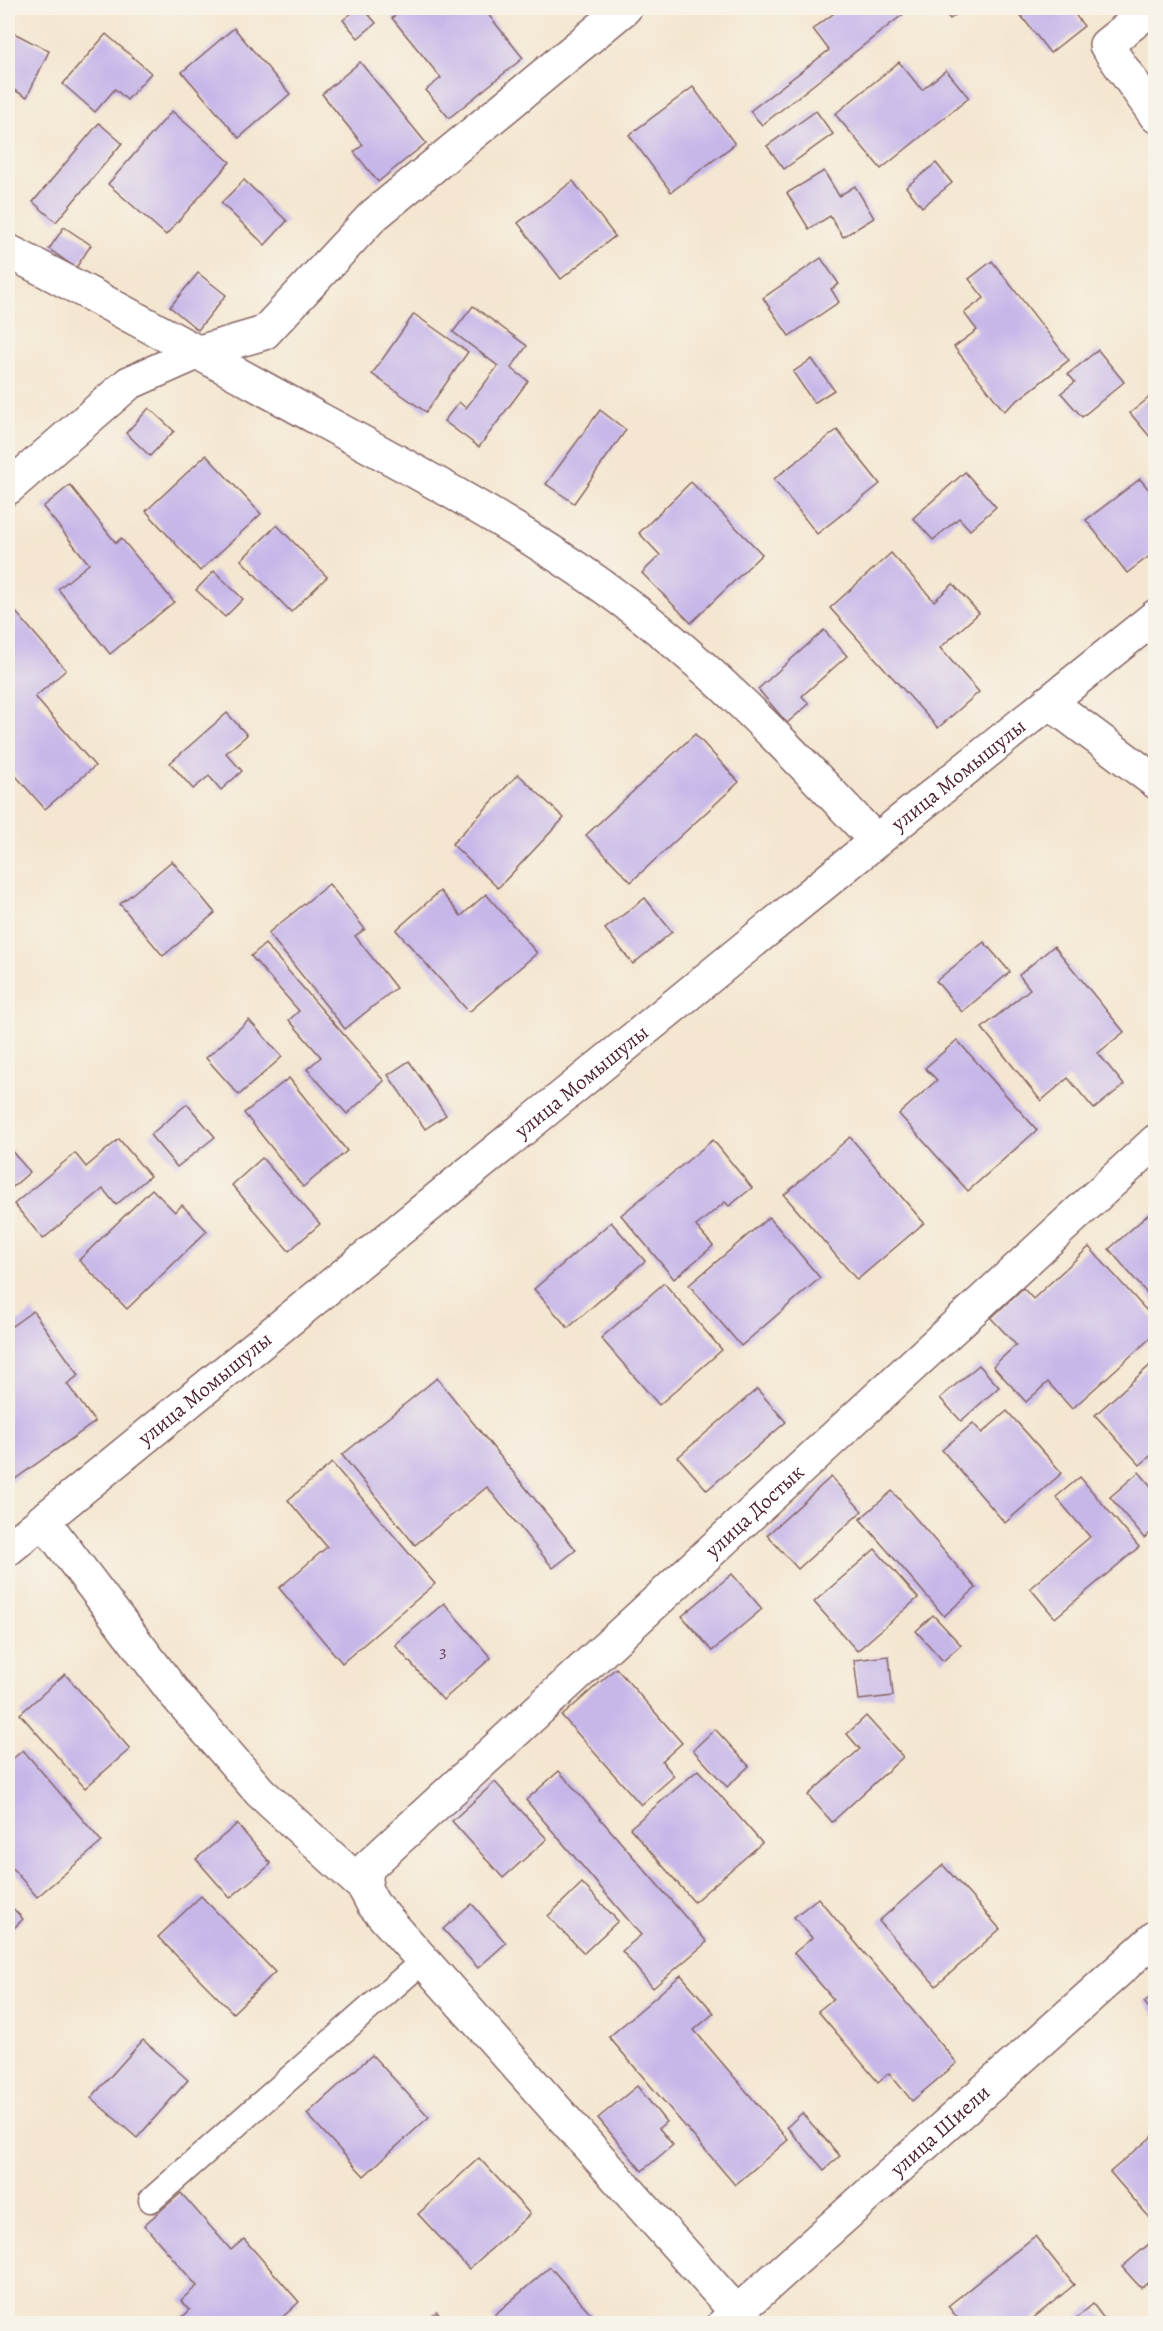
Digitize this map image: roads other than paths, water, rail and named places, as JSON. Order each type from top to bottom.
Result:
[{"type":"street","points":[[8,488],[129,383],[199,352],[264,333],[373,216],[625,8]]},
{"type":"street","points":[[1152,8],[1106,45],[1155,116]]},
{"type":"street","points":[[8,251],[199,352],[474,503],[592,579],[683,650],[785,743],[876,841]]},
{"type":"street","name":"улица Момышулы","points":[[8,1549],[1155,616]]},
{"type":"street","points":[[1049,702],[1155,782]]},
{"type":"street","name":"улица Достык","points":[[364,1887],[368,1866],[1155,1141]]},
{"type":"street","points":[[43,1520],[175,1694],[260,1792],[364,1887],[373,1904],[736,2320]]},
{"type":"street","name":"улица Шиели","points":[[736,2320],[1155,1937]]},
{"type":"lane","points":[[151,2200],[424,1960]]}]
